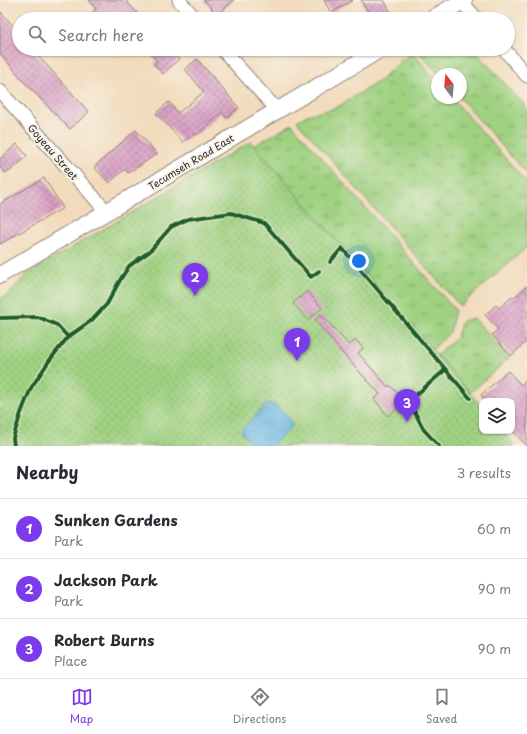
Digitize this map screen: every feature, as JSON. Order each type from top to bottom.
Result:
[{"type":"main road","points":[[443,12],[462,0]]},
{"type":"main road","name":"Tecumseh Road East","points":[[0,275],[369,56]]},
{"type":"street","points":[[178,0],[189,12]]},
{"type":"street","points":[[462,0],[471,12]]},
{"type":"street","points":[[228,56],[277,110]]},
{"type":"street","points":[[510,56],[527,76]]},
{"type":"street","name":"Goyeau Street","points":[[0,91],[107,212]]},
{"type":"green space","points":[[408,56],[416,56],[431,74],[431,104],[457,104],[527,183],[527,247],[460,306],[297,121],[307,115],[336,108],[381,80],[400,61]]},
{"type":"green space","points":[[422,56],[479,56],[527,108],[527,174],[465,104],[467,104],[467,68],[433,68]]},
{"type":"green space","points":[[292,124],[455,310],[450,332],[432,350],[342,246],[238,155]]},
{"type":"green space","points":[[251,142],[479,404],[479,434],[505,434],[515,446],[0,446],[0,299],[10,293],[27,274]]},
{"type":"green space","points":[[474,318],[509,358],[470,393],[437,355],[456,338],[462,321]]},
{"type":"water","points":[[268,403],[276,406],[287,415],[292,427],[271,446],[253,446],[242,432],[243,428]]},
{"type":"building","points":[[89,0],[125,0],[136,12],[93,12],[96,9]]},
{"type":"building","points":[[204,0],[234,0],[220,12],[214,12]]},
{"type":"building","points":[[324,0],[353,0],[333,12],[330,12]]},
{"type":"building","points":[[361,0],[384,0],[390,11],[388,12],[368,12]]},
{"type":"building","points":[[0,11],[12,25],[12,56],[38,56],[89,112],[70,129],[25,83],[0,53]]},
{"type":"building","points":[[153,56],[177,56],[179,59],[163,74],[154,64],[157,61]]},
{"type":"building","points":[[197,59],[239,108],[226,118],[222,112],[197,135],[195,133],[183,142],[156,113],[169,102],[178,113],[204,92],[185,69]]},
{"type":"building","points":[[136,130],[157,154],[128,173],[125,169],[109,183],[94,167]]},
{"type":"building","points":[[17,144],[27,156],[9,172],[8,171],[5,173],[0,167],[0,159]]},
{"type":"building","points":[[44,178],[63,208],[0,244],[0,204]]},
{"type":"building","points":[[527,286],[527,341],[511,356],[492,335],[498,329],[485,315],[496,305],[499,308]]},
{"type":"building","points":[[307,291],[322,308],[308,320],[293,303]]},
{"type":"building","points":[[321,314],[349,345],[356,340],[363,348],[358,353],[388,387],[390,385],[405,402],[388,416],[374,399],[380,394],[345,356],[315,320]]},
{"type":"building","points":[[508,371],[521,385],[527,380],[527,446],[515,433],[515,398],[484,398],[481,395]]},
{"type":"cycle path","points":[[14,446],[13,438],[31,388],[49,361],[68,337],[92,320],[107,304],[129,266],[150,251],[171,227],[188,219],[231,213],[264,223],[311,277],[319,271]]},
{"type":"cycle path","points":[[330,262],[342,248],[470,398]]},
{"type":"cycle path","points":[[0,318],[38,317],[57,325],[68,337]]},
{"type":"cycle path","points":[[439,446],[424,430],[409,401],[445,370]]},
{"type":"place","name":"Jackson Park","points":[[195,296]]},
{"type":"place","name":"Sunken Gardens","points":[[297,361]]},
{"type":"place","name":"Robert Burns","points":[[407,422]]}]
